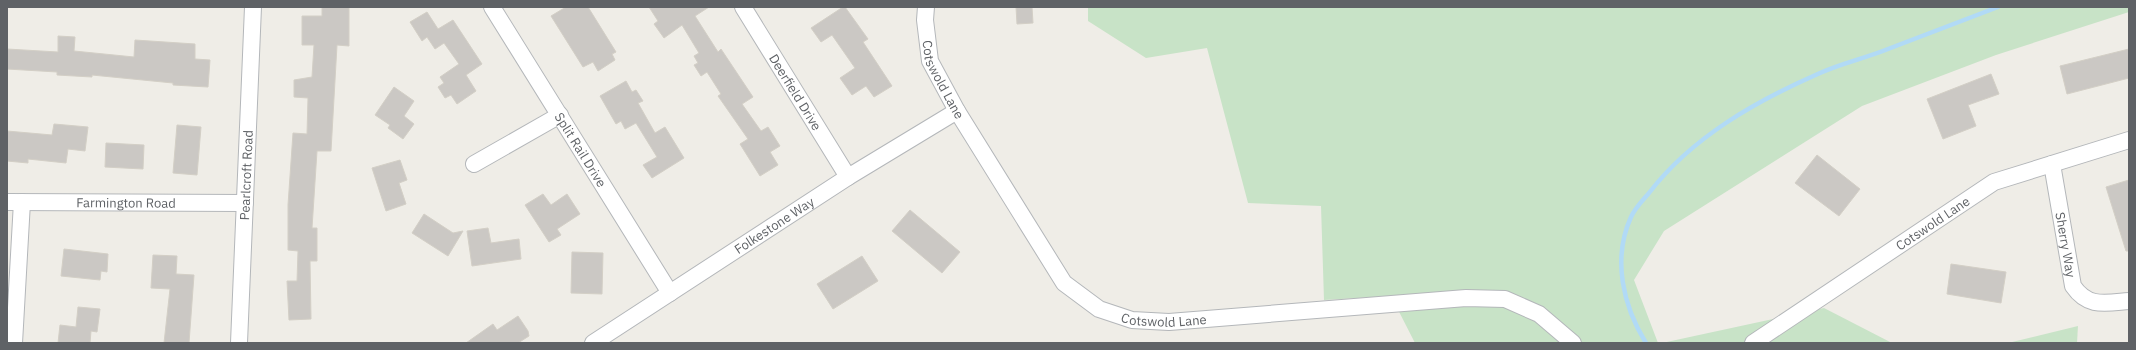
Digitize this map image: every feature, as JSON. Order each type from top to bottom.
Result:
[{"type":"street","name":"Pearlcroft Road","points":[[240,343],[253,7]]},
{"type":"street","name":"Split Rail Drive","points":[[492,7],[670,293]]},
{"type":"street","name":"Deerfield Drive","points":[[743,7],[848,177]]},
{"type":"street","name":"Cotswold Lane","points":[[926,7],[925,20],[930,60],[957,111],[1064,284],[1099,309],[1132,320],[1169,322],[1466,298],[1505,299],[1538,314],[1574,343]]},
{"type":"street","name":"Folkestone Way","points":[[593,343],[848,177],[957,111]]},
{"type":"street","points":[[474,164],[560,115]]},
{"type":"street","name":"Cotswold Lane","points":[[1753,343],[1994,182],[2129,140]]},
{"type":"street","name":"Sherry Way","points":[[2052,164],[2073,286],[2078,294],[2093,304],[2129,301]]},
{"type":"street","name":"Farmington Road","points":[[14,202],[246,202]]},
{"type":"street","points":[[14,202],[14,343]]},
{"type":"green space","points":[[1088,7],[2129,7],[2129,12],[1996,55],[1862,106],[1664,231],[1634,280],[1658,343],[1415,343],[1391,296],[1324,300],[1321,206],[1248,203],[1207,48],[1146,58],[1088,21]]},
{"type":"green space","points":[[1824,308],[1892,343],[1662,343]]},
{"type":"green space","points":[[2078,326],[2077,343],[2008,343]]},
{"type":"building","points":[[322,7],[349,7],[349,46],[337,45],[331,151],[317,151],[312,228],[317,228],[317,261],[310,261],[311,319],[289,320],[287,281],[297,281],[298,251],[288,250],[288,205],[293,133],[307,134],[308,98],[294,97],[294,80],[312,77],[314,45],[302,45],[302,16],[322,16]]},
{"type":"building","points":[[566,7],[588,7],[616,52],[612,54],[615,60],[598,71],[593,62],[583,67],[551,16]]},
{"type":"building","points":[[649,7],[709,7],[695,16],[718,52],[721,49],[753,97],[742,104],[761,131],[768,127],[780,146],[770,152],[778,165],[760,176],[740,144],[748,139],[718,96],[721,94],[707,72],[701,76],[694,65],[698,63],[694,56],[699,53],[682,25],[664,38],[654,24],[658,21]]},
{"type":"building","points":[[845,7],[868,39],[863,42],[892,86],[874,97],[866,86],[852,95],[840,78],[855,68],[832,35],[821,42],[811,28]]},
{"type":"building","points":[[1016,7],[1032,7],[1033,23],[1017,24]]},
{"type":"building","points":[[427,12],[438,29],[453,20],[482,64],[466,75],[476,91],[457,104],[451,95],[445,98],[438,87],[444,83],[440,77],[459,64],[444,43],[435,49],[427,37],[422,41],[410,22]]},
{"type":"building","points":[[58,36],[75,37],[74,51],[134,57],[135,40],[195,44],[195,59],[210,60],[208,87],[173,85],[173,83],[92,75],[92,77],[57,75],[57,72],[7,69],[7,49],[58,52]]},
{"type":"building","points":[[2129,49],[2129,78],[2067,94],[2060,66]]},
{"type":"building","points":[[1991,74],[1999,94],[1968,105],[1976,126],[1943,139],[1927,99]]},
{"type":"building","points":[[626,81],[632,92],[636,90],[643,101],[638,103],[655,133],[665,127],[684,158],[652,178],[643,165],[657,157],[636,123],[625,129],[621,121],[616,124],[600,96]]},
{"type":"building","points":[[394,87],[414,101],[404,116],[414,124],[403,139],[388,128],[390,125],[375,115]]},
{"type":"building","points":[[54,124],[88,127],[85,151],[68,149],[66,163],[28,159],[28,163],[7,161],[7,131],[52,135]]},
{"type":"building","points":[[177,125],[201,127],[197,175],[173,173]]},
{"type":"building","points":[[106,143],[144,145],[143,169],[105,167]]},
{"type":"building","points":[[1817,155],[1860,189],[1839,216],[1795,183]]},
{"type":"building","points":[[400,160],[407,180],[399,183],[406,204],[386,211],[372,168]]},
{"type":"building","points":[[2129,180],[2129,251],[2126,251],[2106,187]]},
{"type":"building","points":[[543,194],[551,205],[567,194],[580,214],[557,229],[561,235],[549,242],[525,205]]},
{"type":"building","points":[[910,210],[960,252],[942,273],[892,231]]},
{"type":"building","points":[[424,214],[453,233],[463,231],[448,256],[412,233]]},
{"type":"building","points":[[488,228],[491,243],[519,239],[521,259],[472,266],[467,231]]},
{"type":"building","points":[[64,249],[108,254],[107,272],[101,271],[100,280],[61,276]]},
{"type":"building","points":[[572,252],[603,253],[602,294],[571,293]]},
{"type":"building","points":[[153,255],[177,256],[176,274],[194,275],[189,343],[164,343],[170,289],[151,288]]},
{"type":"building","points":[[862,256],[878,281],[833,309],[817,284]]},
{"type":"building","points":[[1951,264],[2006,272],[2001,303],[1947,294]]},
{"type":"building","points":[[78,307],[100,309],[97,332],[91,331],[90,343],[58,343],[60,325],[76,327]]},
{"type":"building","points":[[518,316],[528,331],[529,336],[518,343],[466,343],[493,324],[497,330]]},
{"type":"waterway","points":[[1646,343],[1631,314],[1626,298],[1621,266],[1622,249],[1625,233],[1631,217],[1637,207],[1666,173],[1705,138],[1727,122],[1772,96],[1828,69],[1880,52],[1998,7]]}]
